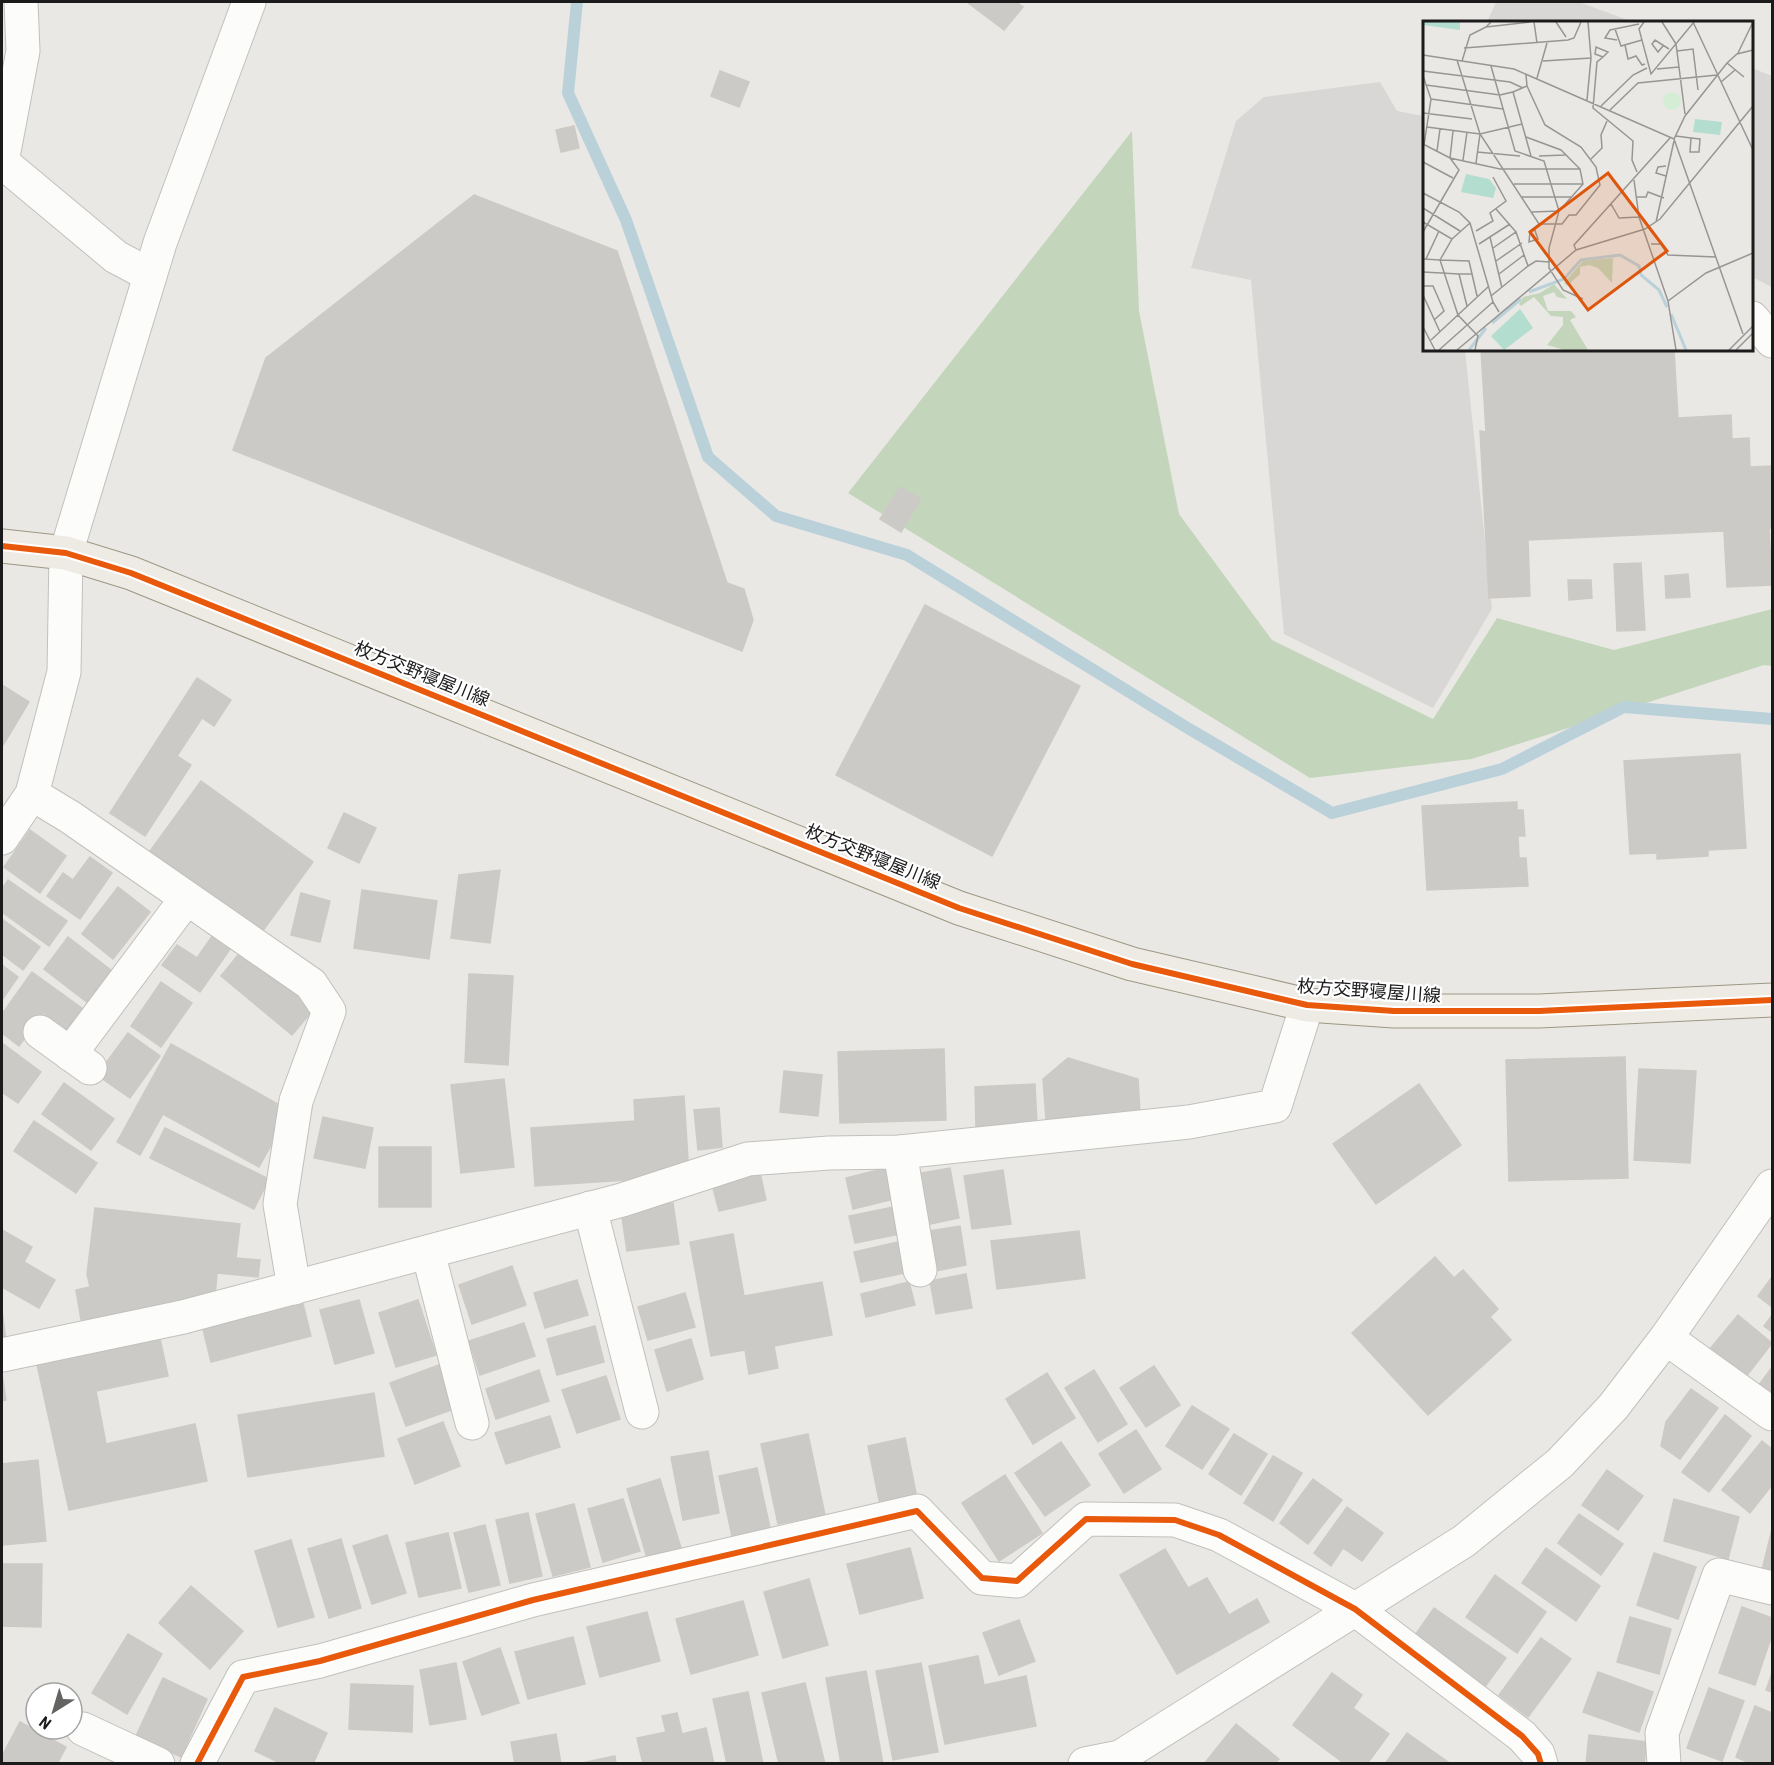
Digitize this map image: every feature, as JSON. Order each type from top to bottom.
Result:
[{"type":"main road","name":"枚方交野寝屋川線","points":[[2,546],[66,553],[131,573],[959,908],[1132,964],[1307,1005],[1394,1011],[1539,1011],[1773,1000]]},
{"type":"street","points":[[21,2],[22,51],[2,162],[116,258],[150,274]]},
{"type":"street","points":[[2,838],[32,794],[64,672],[66,553],[150,274],[249,2]]},
{"type":"street","points":[[1753,319],[1773,341]]},
{"type":"street","points":[[32,794],[70,817],[311,984],[329,1011],[296,1101],[280,1204],[294,1288]]},
{"type":"street","points":[[40,1032],[80,1061],[186,899]]},
{"type":"street","points":[[2,1355],[183,1317],[294,1288],[590,1208],[748,1160],[830,1153],[900,1152],[1189,1122],[1275,1106],[1307,1005]]},
{"type":"street","points":[[900,1152],[920,1270]]},
{"type":"street","points":[[1085,1764],[1122,1761],[1464,1541],[1560,1463],[1613,1407],[1666,1338],[1773,1186]]},
{"type":"street","points":[[590,1208],[642,1412]]},
{"type":"street","points":[[428,1252],[472,1423]]},
{"type":"street","points":[[1666,1338],[1773,1414]]},
{"type":"street","points":[[197,1764],[243,1677],[320,1661],[533,1600],[917,1511],[982,1578],[1017,1581],[1086,1519],[1175,1520],[1219,1535],[1355,1609],[1522,1736],[1538,1754],[1541,1764]]},
{"type":"street","points":[[1664,1764],[1662,1733],[1719,1575],[1773,1588]]},
{"type":"street","points":[[84,1729],[158,1764]]},
{"type":"shaded area","points":[[1496,2],[1579,2],[1630,21],[1487,21]]},
{"type":"shaded area","points":[[1753,68],[1772,76],[1772,287],[1753,278]]},
{"type":"shaded area","points":[[1380,82],[1397,111],[1423,116],[1423,351],[1465,351],[1492,609],[1433,708],[1284,634],[1251,280],[1191,268],[1236,121],[1264,97]]},
{"type":"green space","points":[[1132,131],[1139,311],[1179,514],[1272,640],[1433,719],[1497,618],[1614,650],[1772,609],[1772,666],[1764,665],[1472,759],[1310,778],[848,493]]},
{"type":"building","points":[[967,2],[1016,2],[1023,7],[1004,30]]},
{"type":"building","points":[[720,71],[749,82],[739,107],[711,96]]},
{"type":"building","points":[[574,126],[579,148],[561,152],[556,130]]},
{"type":"building","points":[[474,195],[617,251],[727,583],[744,589],[753,620],[742,651],[233,450],[266,358]]},
{"type":"building","points":[[1481,351],[1674,351],[1678,418],[1731,415],[1732,439],[1749,438],[1750,467],[1772,466],[1772,528],[1769,528],[1772,585],[1727,587],[1724,531],[1528,540],[1530,596],[1489,598],[1480,431],[1486,432]]},
{"type":"building","points":[[900,487],[921,499],[901,532],[880,519]]},
{"type":"building","points":[[1641,563],[1645,630],[1617,631],[1614,564]]},
{"type":"building","points":[[1688,574],[1690,597],[1666,598],[1665,576]]},
{"type":"building","points":[[1568,580],[1591,580],[1592,598],[1569,600]]},
{"type":"building","points":[[925,605],[1080,686],[992,856],[836,775]]},
{"type":"building","points":[[197,678],[231,700],[214,726],[202,718],[177,756],[191,765],[145,836],[110,813]]},
{"type":"building","points":[[2,685],[29,702],[2,747]]},
{"type":"building","points":[[1740,754],[1746,848],[1708,850],[1708,856],[1657,859],[1657,853],[1630,854],[1624,761]]},
{"type":"building","points":[[201,781],[313,862],[262,932],[150,851]]},
{"type":"building","points":[[1517,802],[1517,810],[1523,810],[1525,836],[1518,836],[1519,858],[1526,858],[1528,886],[1427,890],[1422,806]]},
{"type":"building","points":[[344,813],[376,828],[359,863],[328,848]]},
{"type":"building","points":[[30,830],[66,856],[40,893],[4,867]]},
{"type":"building","points":[[90,857],[112,873],[80,919],[47,896],[63,873],[73,880]]},
{"type":"building","points":[[500,870],[490,943],[451,938],[459,875]]},
{"type":"building","points":[[8,880],[67,921],[49,946],[2,912],[2,889]]},
{"type":"building","points":[[118,887],[150,912],[113,959],[82,934]]},
{"type":"building","points":[[362,890],[437,901],[429,959],[354,948]]},
{"type":"building","points":[[301,893],[330,901],[320,942],[291,935]]},
{"type":"building","points":[[2,919],[40,947],[23,970],[2,954]]},
{"type":"building","points":[[215,932],[233,945],[200,992],[162,965],[177,945],[197,958]]},
{"type":"building","points":[[68,937],[112,971],[88,1003],[44,969]]},
{"type":"building","points":[[242,950],[314,1009],[292,1035],[221,976]]},
{"type":"building","points":[[2,965],[18,977],[2,1000]]},
{"type":"building","points":[[32,972],[83,1009],[67,1031],[43,1013],[19,1046],[2,1033],[2,1014]]},
{"type":"building","points":[[469,974],[513,976],[508,1065],[465,1062]]},
{"type":"building","points":[[161,982],[192,1003],[161,1047],[131,1026]]},
{"type":"building","points":[[128,1033],[160,1056],[130,1098],[97,1075]]},
{"type":"building","points":[[2,1043],[41,1072],[18,1103],[2,1092]]},
{"type":"building","points":[[171,1044],[290,1111],[259,1167],[163,1114],[140,1155],[117,1142]]},
{"type":"building","points":[[944,1049],[946,1120],[840,1123],[838,1052]]},
{"type":"building","points":[[1625,1057],[1628,1178],[1509,1181],[1506,1060]]},
{"type":"building","points":[[1068,1058],[1138,1079],[1140,1114],[1046,1119],[1043,1079]]},
{"type":"building","points":[[1639,1069],[1696,1071],[1690,1163],[1634,1160]]},
{"type":"building","points":[[784,1071],[822,1075],[818,1116],[780,1112]]},
{"type":"building","points":[[504,1079],[514,1167],[461,1173],[451,1085]]},
{"type":"building","points":[[64,1083],[114,1119],[91,1150],[42,1114]]},
{"type":"building","points":[[1035,1084],[1037,1124],[976,1127],[975,1087]]},
{"type":"building","points":[[1419,1084],[1461,1145],[1376,1204],[1333,1144]]},
{"type":"building","points":[[684,1096],[689,1176],[535,1186],[531,1128],[635,1121],[634,1100]]},
{"type":"building","points":[[719,1108],[722,1147],[698,1150],[694,1110]]},
{"type":"building","points":[[323,1117],[373,1128],[365,1168],[314,1158]]},
{"type":"building","points":[[34,1121],[97,1163],[76,1193],[14,1151]]},
{"type":"building","points":[[165,1128],[269,1179],[254,1209],[150,1158]]},
{"type":"building","points":[[379,1147],[431,1147],[431,1207],[379,1207]]},
{"type":"building","points":[[886,1168],[894,1199],[853,1209],[846,1178]]},
{"type":"building","points":[[950,1168],[959,1218],[930,1224],[921,1173]]},
{"type":"building","points":[[1003,1170],[1011,1224],[972,1229],[964,1176]]},
{"type":"building","points":[[760,1173],[766,1200],[719,1211],[712,1184]]},
{"type":"building","points":[[673,1203],[679,1244],[627,1251],[621,1211]]},
{"type":"building","points":[[894,1207],[900,1234],[855,1243],[849,1216]]},
{"type":"building","points":[[95,1208],[240,1224],[236,1258],[260,1260],[258,1277],[217,1273],[215,1296],[81,1320],[76,1290],[90,1287],[87,1274]]},
{"type":"building","points":[[960,1226],[966,1265],[935,1271],[928,1231]]},
{"type":"building","points":[[2,1230],[32,1247],[24,1262],[55,1280],[39,1308],[2,1287]]},
{"type":"building","points":[[1079,1231],[1085,1278],[997,1289],[991,1241]]},
{"type":"building","points":[[733,1234],[744,1296],[822,1282],[832,1335],[774,1346],[778,1368],[749,1374],[745,1350],[711,1356],[690,1242]]},
{"type":"building","points":[[898,1242],[905,1273],[861,1282],[854,1252]]},
{"type":"building","points":[[1435,1257],[1454,1278],[1463,1270],[1498,1309],[1490,1317],[1511,1340],[1428,1415],[1352,1333]]},
{"type":"building","points":[[512,1266],[526,1305],[472,1324],[459,1285]]},
{"type":"building","points":[[966,1274],[972,1308],[936,1314],[930,1281]]},
{"type":"building","points":[[1772,1277],[1772,1307],[1758,1296]]},
{"type":"building","points":[[577,1280],[588,1315],[545,1328],[534,1293]]},
{"type":"building","points":[[909,1282],[915,1305],[866,1317],[861,1294]]},
{"type":"building","points":[[685,1293],[695,1327],[648,1340],[638,1307]]},
{"type":"building","points":[[359,1300],[374,1353],[335,1364],[320,1310]]},
{"type":"building","points":[[418,1300],[436,1355],[396,1367],[379,1313]]},
{"type":"building","points":[[303,1304],[311,1336],[211,1362],[203,1329]]},
{"type":"building","points":[[2,1310],[6,1342],[2,1343]]},
{"type":"building","points":[[1738,1315],[1772,1343],[1745,1378],[1710,1349]]},
{"type":"building","points":[[1772,1315],[1772,1332],[1764,1326]]},
{"type":"building","points":[[524,1323],[535,1356],[480,1375],[469,1341]]},
{"type":"building","points":[[595,1326],[604,1362],[557,1375],[547,1339]]},
{"type":"building","points":[[159,1334],[168,1376],[96,1391],[106,1444],[195,1424],[207,1481],[69,1510],[36,1360]]},
{"type":"building","points":[[691,1339],[703,1379],[667,1391],[655,1350]]},
{"type":"building","points":[[439,1365],[454,1409],[406,1426],[390,1383]]},
{"type":"building","points":[[1154,1366],[1180,1405],[1146,1427],[1120,1388]]},
{"type":"building","points":[[1772,1367],[1772,1402],[1756,1389]]},
{"type":"building","points":[[539,1370],[549,1401],[496,1419],[486,1389]]},
{"type":"building","points":[[1094,1370],[1127,1424],[1098,1442],[1065,1388]]},
{"type":"building","points":[[1047,1373],[1075,1418],[1033,1444],[1006,1399]]},
{"type":"building","points":[[2,1374],[6,1400],[2,1401]]},
{"type":"building","points":[[606,1376],[620,1419],[577,1433],[562,1390]]},
{"type":"building","points":[[1691,1389],[1718,1408],[1680,1459],[1661,1446],[1666,1422]]},
{"type":"building","points":[[374,1393],[384,1456],[248,1477],[238,1415]]},
{"type":"building","points":[[1192,1406],[1229,1429],[1202,1469],[1166,1446]]},
{"type":"building","points":[[1725,1415],[1751,1436],[1709,1492],[1682,1472]]},
{"type":"building","points":[[550,1416],[560,1447],[506,1464],[495,1433]]},
{"type":"building","points":[[443,1422],[460,1466],[415,1484],[398,1439]]},
{"type":"building","points":[[1136,1430],[1161,1469],[1124,1493],[1099,1454]]},
{"type":"building","points":[[808,1434],[825,1515],[778,1524],[761,1444]]},
{"type":"building","points":[[1234,1434],[1267,1454],[1241,1495],[1209,1474]]},
{"type":"building","points":[[905,1438],[917,1498],[880,1505],[868,1446]]},
{"type":"building","points":[[1762,1441],[1772,1449],[1772,1485],[1750,1513],[1722,1490]]},
{"type":"building","points":[[1061,1442],[1090,1485],[1045,1516],[1015,1473]]},
{"type":"building","points":[[708,1451],[719,1513],[683,1520],[671,1457]]},
{"type":"building","points":[[1273,1456],[1302,1473],[1273,1521],[1244,1503]]},
{"type":"building","points":[[38,1460],[46,1541],[2,1545],[2,1464]]},
{"type":"building","points":[[757,1468],[770,1528],[732,1536],[719,1476]]},
{"type":"building","points":[[1607,1470],[1643,1496],[1618,1530],[1582,1505]]},
{"type":"building","points":[[1005,1475],[1042,1533],[999,1561],[962,1503]]},
{"type":"building","points":[[660,1479],[681,1548],[647,1558],[627,1489]]},
{"type":"building","points":[[1313,1479],[1342,1500],[1308,1544],[1280,1523]]},
{"type":"building","points":[[623,1499],[640,1551],[603,1562],[588,1509]]},
{"type":"building","points":[[1674,1499],[1739,1517],[1728,1559],[1664,1541]]},
{"type":"building","points":[[574,1504],[590,1567],[553,1576],[536,1514]]},
{"type":"building","points":[[1347,1507],[1383,1533],[1362,1561],[1343,1548],[1331,1566],[1314,1553]]},
{"type":"building","points":[[528,1513],[542,1576],[510,1583],[496,1520]]},
{"type":"building","points":[[1579,1514],[1623,1544],[1601,1575],[1558,1543]]},
{"type":"building","points":[[485,1525],[500,1585],[469,1592],[454,1533]]},
{"type":"building","points":[[1772,1529],[1772,1573],[1762,1570]]},
{"type":"building","points":[[448,1533],[461,1588],[419,1597],[406,1543]]},
{"type":"building","points":[[387,1535],[406,1593],[372,1604],[353,1546]]},
{"type":"building","points":[[341,1539],[361,1608],[329,1618],[308,1549]]},
{"type":"building","points":[[291,1540],[314,1617],[278,1627],[255,1551]]},
{"type":"building","points":[[910,1548],[923,1598],[860,1614],[847,1564]]},
{"type":"building","points":[[1546,1548],[1600,1586],[1576,1621],[1522,1583]]},
{"type":"building","points":[[1165,1549],[1188,1588],[1207,1578],[1229,1615],[1257,1599],[1269,1622],[1177,1674],[1120,1575]]},
{"type":"building","points":[[1654,1553],[1696,1567],[1678,1619],[1637,1605]]},
{"type":"building","points":[[2,1564],[42,1564],[41,1627],[2,1626]]},
{"type":"building","points":[[1495,1575],[1546,1612],[1517,1653],[1466,1617]]},
{"type":"building","points":[[809,1579],[828,1645],[783,1658],[764,1592]]},
{"type":"building","points":[[191,1586],[243,1631],[210,1669],[159,1623]]},
{"type":"building","points":[[743,1601],[758,1655],[691,1674],[676,1619]]},
{"type":"building","points":[[1742,1607],[1772,1618],[1772,1635],[1755,1685],[1719,1673]]},
{"type":"building","points":[[1434,1608],[1506,1658],[1484,1688],[1413,1638]]},
{"type":"building","points":[[647,1612],[660,1661],[600,1677],[587,1627]]},
{"type":"building","points":[[1630,1617],[1671,1629],[1659,1674],[1617,1662]]},
{"type":"building","points":[[1019,1620],[1035,1661],[999,1675],[983,1633]]},
{"type":"building","points":[[128,1634],[162,1654],[127,1714],[92,1693]]},
{"type":"building","points":[[573,1637],[585,1684],[528,1699],[515,1652]]},
{"type":"building","points":[[1541,1638],[1571,1659],[1528,1717],[1499,1695]]},
{"type":"building","points":[[500,1648],[519,1703],[482,1715],[463,1662]]},
{"type":"building","points":[[978,1656],[984,1685],[1026,1676],[1036,1726],[945,1744],[929,1666]]},
{"type":"building","points":[[456,1663],[466,1719],[430,1725],[420,1670]]},
{"type":"building","points":[[921,1663],[938,1752],[893,1760],[876,1671]]},
{"type":"building","points":[[866,1671],[883,1764],[841,1764],[826,1678]]},
{"type":"building","points":[[1598,1672],[1653,1692],[1639,1732],[1583,1712]]},
{"type":"building","points":[[1332,1673],[1362,1695],[1353,1708],[1389,1734],[1367,1764],[1345,1764],[1293,1725]]},
{"type":"building","points":[[1772,1673],[1772,1692],[1766,1690]]},
{"type":"building","points":[[163,1678],[207,1699],[181,1757],[136,1736]]},
{"type":"building","points":[[805,1683],[825,1764],[779,1764],[762,1693]]},
{"type":"building","points":[[351,1684],[413,1686],[412,1732],[349,1729]]},
{"type":"building","points":[[1709,1688],[1744,1701],[1722,1761],[1687,1748]]},
{"type":"building","points":[[748,1692],[763,1764],[727,1764],[713,1699]]},
{"type":"building","points":[[1755,1706],[1772,1713],[1772,1764],[1752,1764],[1736,1757]]},
{"type":"building","points":[[275,1708],[327,1733],[313,1764],[282,1764],[255,1751]]},
{"type":"building","points":[[677,1713],[682,1734],[706,1728],[714,1764],[643,1764],[637,1738],[666,1732],[662,1716]]},
{"type":"building","points":[[20,1722],[24,1724],[24,1741],[55,1741],[66,1747],[57,1764],[2,1764],[2,1756]]},
{"type":"building","points":[[1236,1724],[1279,1759],[1275,1764],[1204,1764]]},
{"type":"building","points":[[1407,1733],[1448,1762],[1447,1764],[1385,1764]]},
{"type":"building","points":[[556,1734],[561,1764],[515,1764],[511,1742]]},
{"type":"building","points":[[1589,1735],[1647,1742],[1644,1764],[1586,1764]]},
{"type":"building","points":[[615,1756],[616,1764],[577,1764]]},
{"type":"waterway","points":[[577,2],[568,93],[626,220],[708,457],[776,516],[907,555],[1186,727],[1332,813],[1502,769],[1624,707],[1772,719]]},
{"type":"cycle path","points":[[2,546],[66,553],[131,573],[959,908],[1132,964],[1307,1005],[1394,1011],[1539,1011],[1772,1000]]},
{"type":"cycle path","points":[[197,1764],[243,1677],[320,1661],[533,1600],[917,1511],[982,1578],[1017,1581],[1086,1519],[1175,1520],[1219,1535],[1355,1609],[1522,1736],[1538,1754],[1541,1764]]}]
